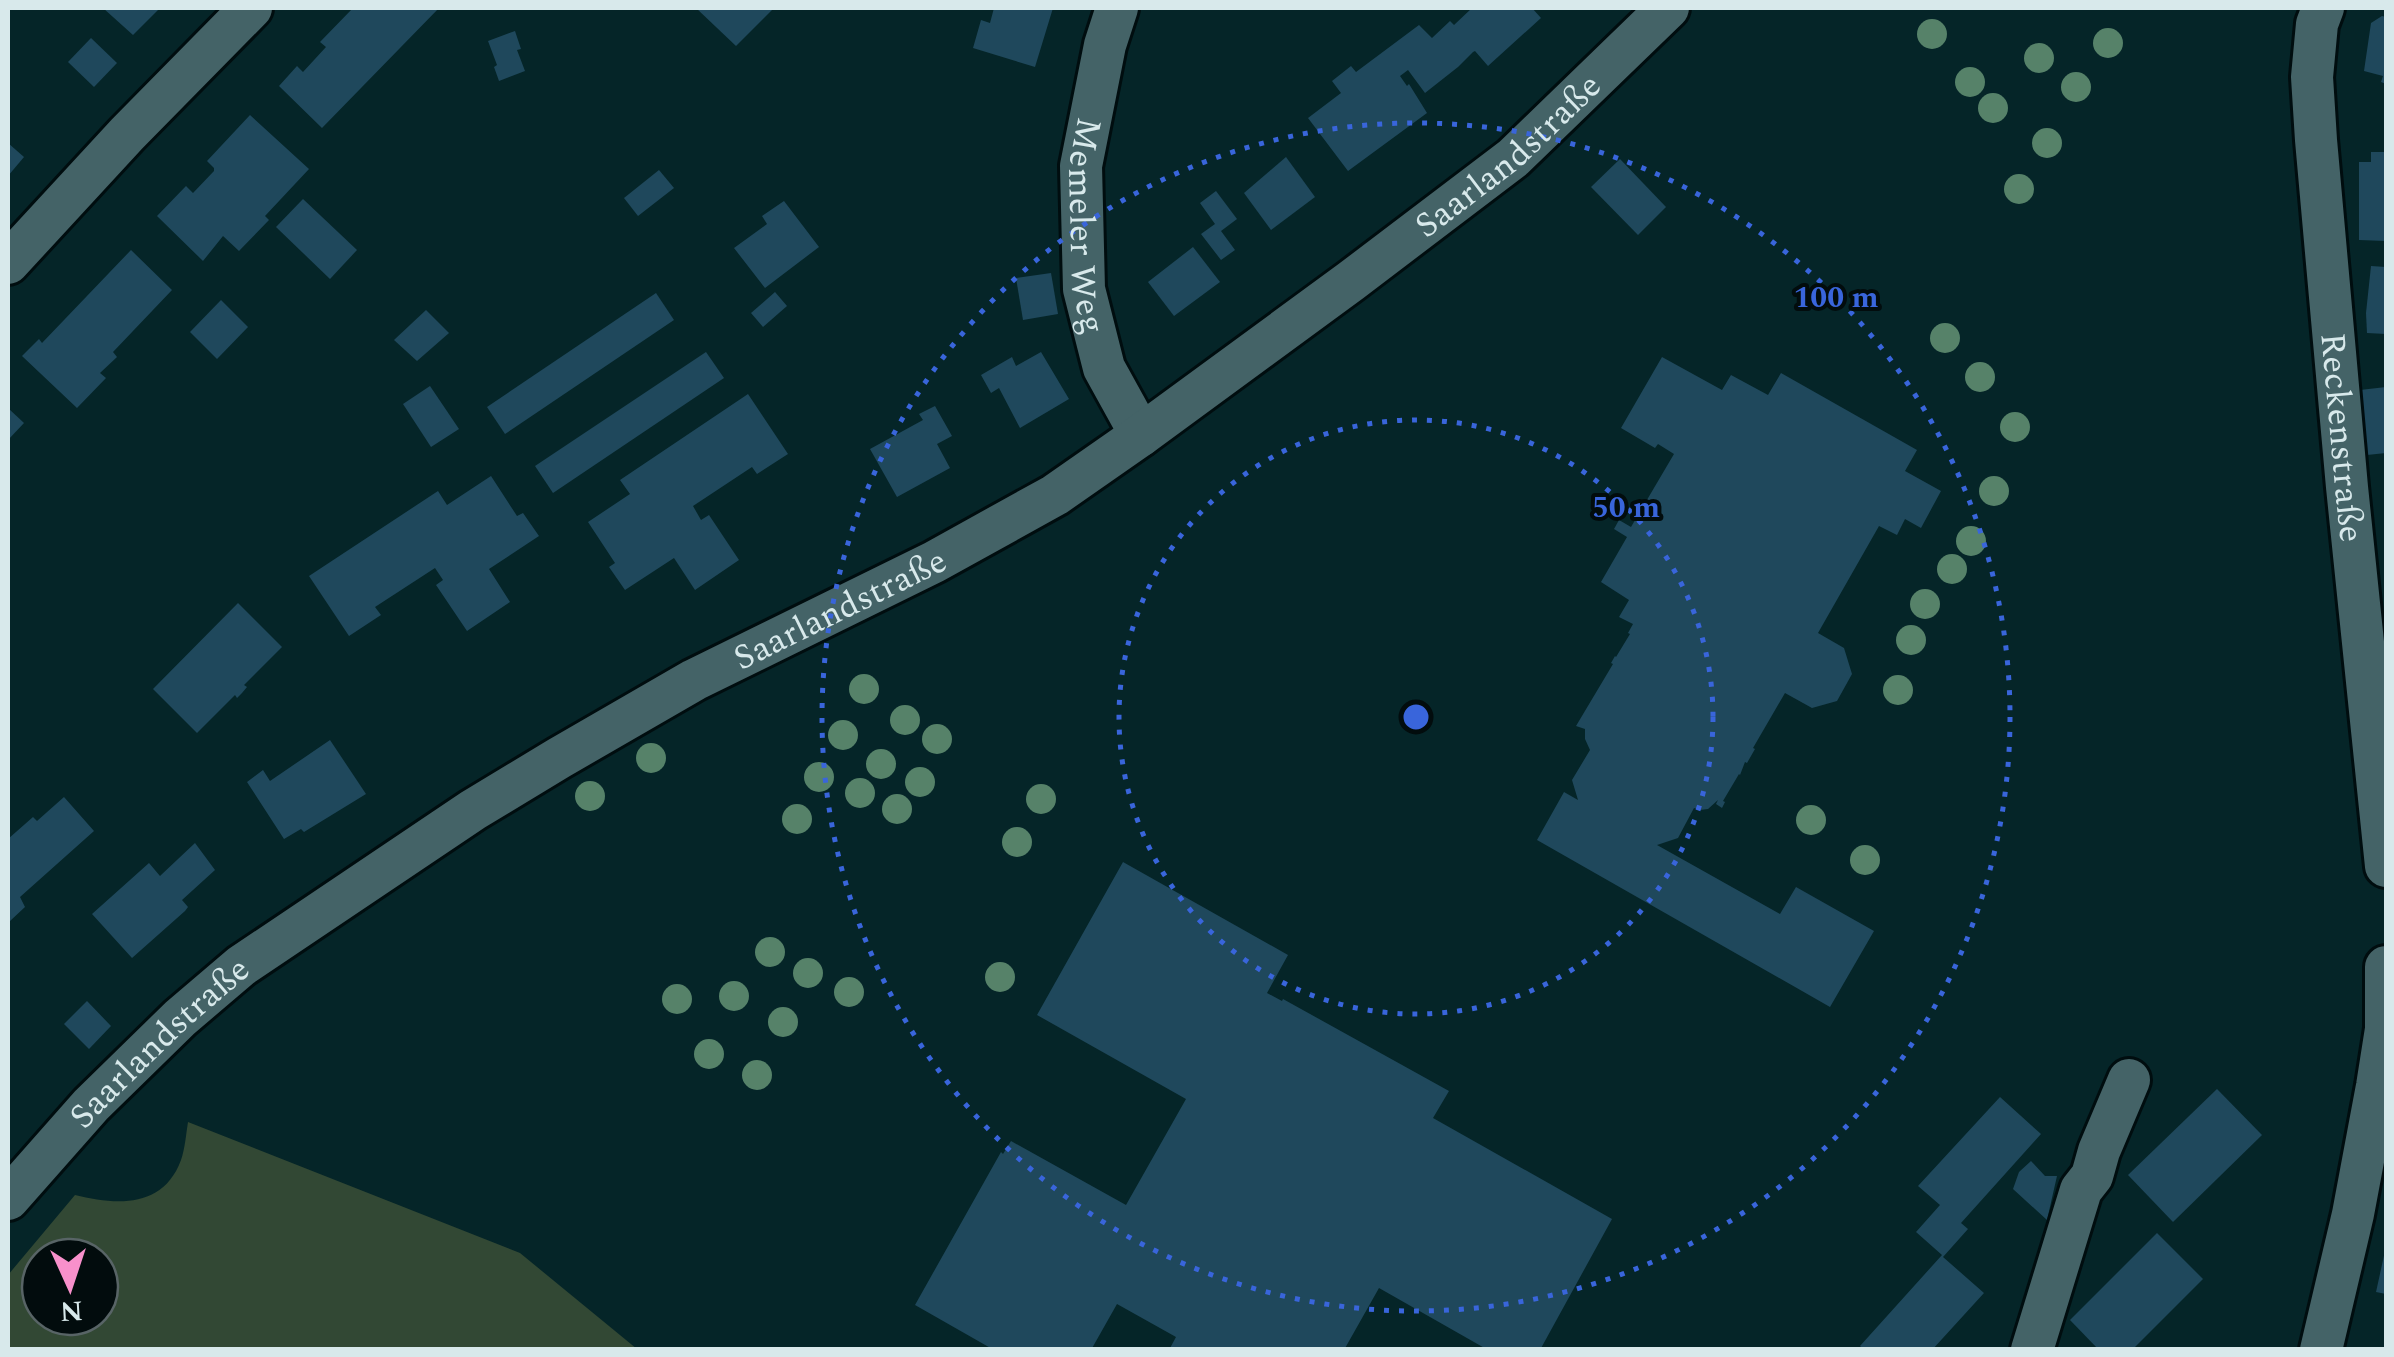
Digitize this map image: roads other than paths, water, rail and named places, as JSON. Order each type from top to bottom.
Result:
[{"type":"street","points":[[8,262],[126,134],[251,8]]},
{"type":"street","name":"Memeler Weg","points":[[1117,8],[1105,45],[1082,166],[1084,290],[1104,368],[1141,434]]},
{"type":"street","name":"Saarlandstraße","points":[[8,1199],[91,1105],[180,1018],[241,966],[473,810],[558,758],[744,653],[862,599],[1055,495],[1514,158],[1668,8]]},
{"type":"street","name":"Reckenstraße","points":[[2322,8],[2312,78],[2316,140],[2386,866]]},
{"type":"street","points":[[2321,1350],[2353,1214],[2377,1086],[2386,1029],[2386,966]]},
{"type":"street","points":[[2032,1350],[2082,1190],[2092,1176],[2129,1080]]}]
